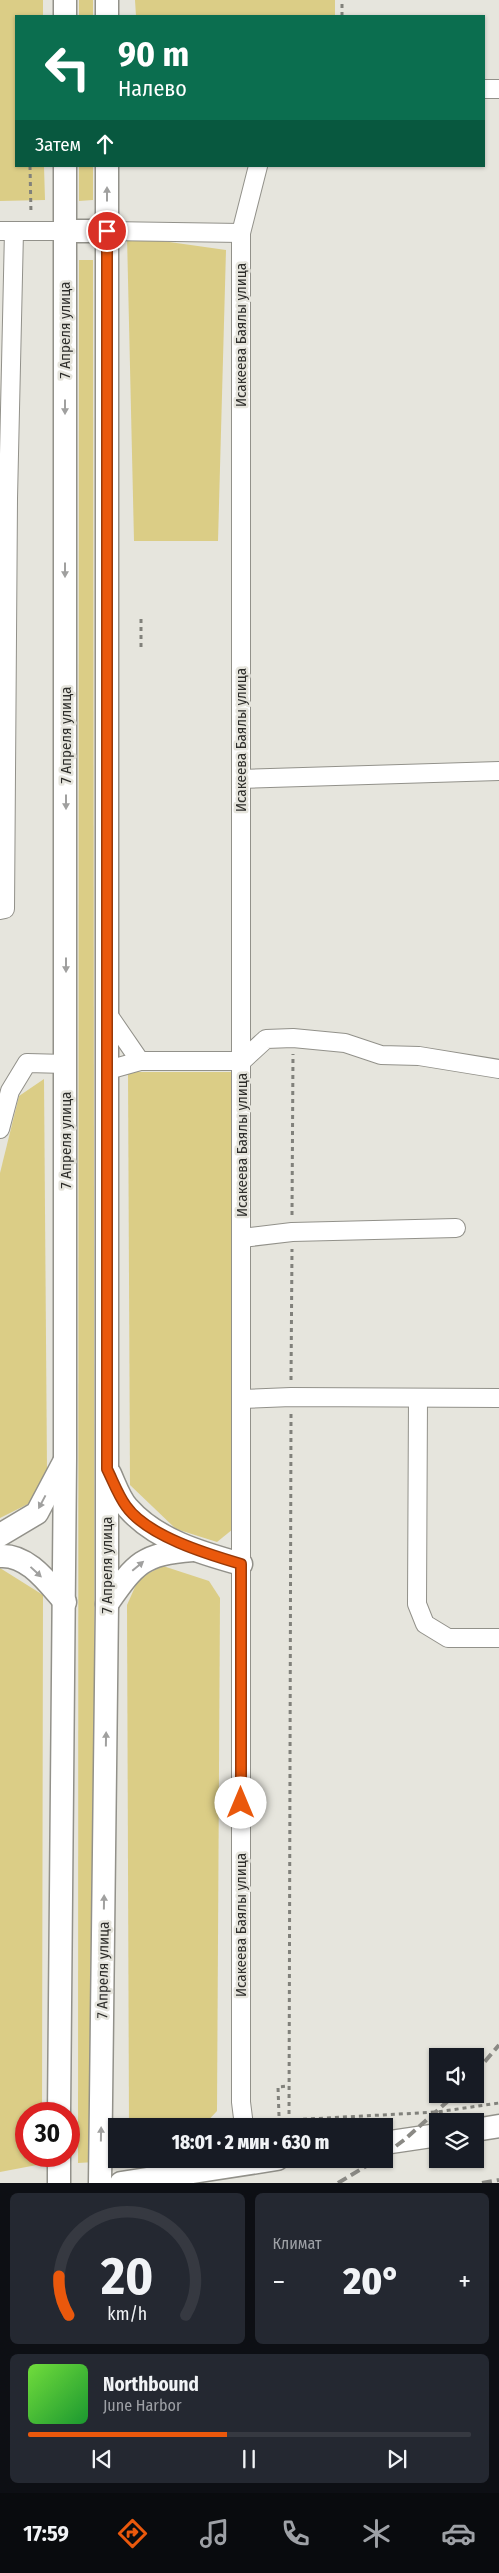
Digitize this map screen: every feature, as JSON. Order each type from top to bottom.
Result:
[{"type":"main road","points":[[65,0],[65,15]]},
{"type":"main road","points":[[107,0],[107,15]]},
{"type":"main road","name":"7 Апреля улица","points":[[59,2102],[65,1602],[65,167]]},
{"type":"main road","name":"7 Апреля улица","points":[[100,2183],[108,1604],[107,167]]},
{"type":"main road","points":[[66,231],[107,231]]},
{"type":"main road","points":[[0,1535],[36,1513],[65,1459]]},
{"type":"main road","points":[[107,1469],[126,1507],[143,1522],[193,1550],[241,1564]]},
{"type":"main road","points":[[108,1604],[129,1573],[146,1559],[164,1553],[193,1550]]},
{"type":"main road","points":[[0,1556],[9,1555],[34,1568],[65,1602]]},
{"type":"main road","points":[[484,2128],[499,2126]]},
{"type":"main road","points":[[393,2142],[429,2136]]},
{"type":"main road","points":[[58,2183],[59,2167]]},
{"type":"main road","points":[[129,2182],[210,2168]]},
{"type":"street","points":[[485,89],[499,90]]},
{"type":"street","name":"Исакеева Баялы улица","points":[[243,2118],[241,2102],[241,233],[258,167]]},
{"type":"street","points":[[0,910],[5,909],[4,499],[15,231],[66,231]]},
{"type":"street","points":[[107,231],[241,233]]},
{"type":"street","points":[[242,778],[499,771]]},
{"type":"street","points":[[107,1013],[140,1061]]},
{"type":"street","points":[[108,1070],[140,1061],[242,1061],[266,1039],[293,1038],[345,1043],[381,1054],[419,1056],[499,1069]]},
{"type":"street","points":[[0,1129],[10,1091],[27,1063],[66,1064]]},
{"type":"street","points":[[242,1238],[292,1232],[456,1228]]},
{"type":"street","points":[[241,1399],[291,1397],[499,1398]]},
{"type":"street","points":[[418,1398],[417,1604],[425,1624],[448,1638],[499,1638]]},
{"type":"path","points":[[342,0],[342,15]]},
{"type":"path","points":[[15,231],[30,167]]},
{"type":"path","points":[[141,615],[141,647]]},
{"type":"path","points":[[293,1038],[289,2120],[437,2112],[499,2103]]},
{"type":"path","points":[[279,2116],[278,2088],[289,2086]]},
{"type":"shaded area","points":[[0,0],[43,0],[43,15],[15,15],[15,167],[44,167],[45,200],[0,201]]},
{"type":"shaded area","points":[[79,0],[93,0],[93,15],[79,15]]},
{"type":"shaded area","points":[[135,0],[335,0],[335,15],[136,15]]},
{"type":"shaded area","points":[[79,167],[93,167],[93,200],[79,201]]},
{"type":"shaded area","points":[[127,236],[226,250],[218,541],[134,541]]},
{"type":"shaded area","points":[[79,260],[93,260],[95,2162],[80,2163],[80,2102],[78,2102]]},
{"type":"shaded area","points":[[128,1072],[234,1072],[233,1529],[217,1542],[176,1529],[130,1485]]},
{"type":"shaded area","points":[[44,1079],[47,1470],[36,1500],[0,1518],[0,1173],[19,1096]]},
{"type":"shaded area","points":[[163,1566],[209,1581],[220,1598],[217,2111],[210,2118],[129,2118],[127,1605],[139,1578]]},
{"type":"shaded area","points":[[0,1568],[43,1595],[42,2102],[15,2102],[15,2167],[26,2167],[0,2172]]},
{"type":"railway","points":[[484,2062],[499,2045]]},
{"type":"railway","points":[[393,2148],[446,2103]]},
{"type":"railway","points":[[338,2183],[363,2168]]},
{"type":"railway","points":[[482,2183],[499,2180]]},
{"type":"route","points":[[107,231],[107,1469],[126,1507],[143,1522],[193,1550],[241,1564],[241,1803]]}]
